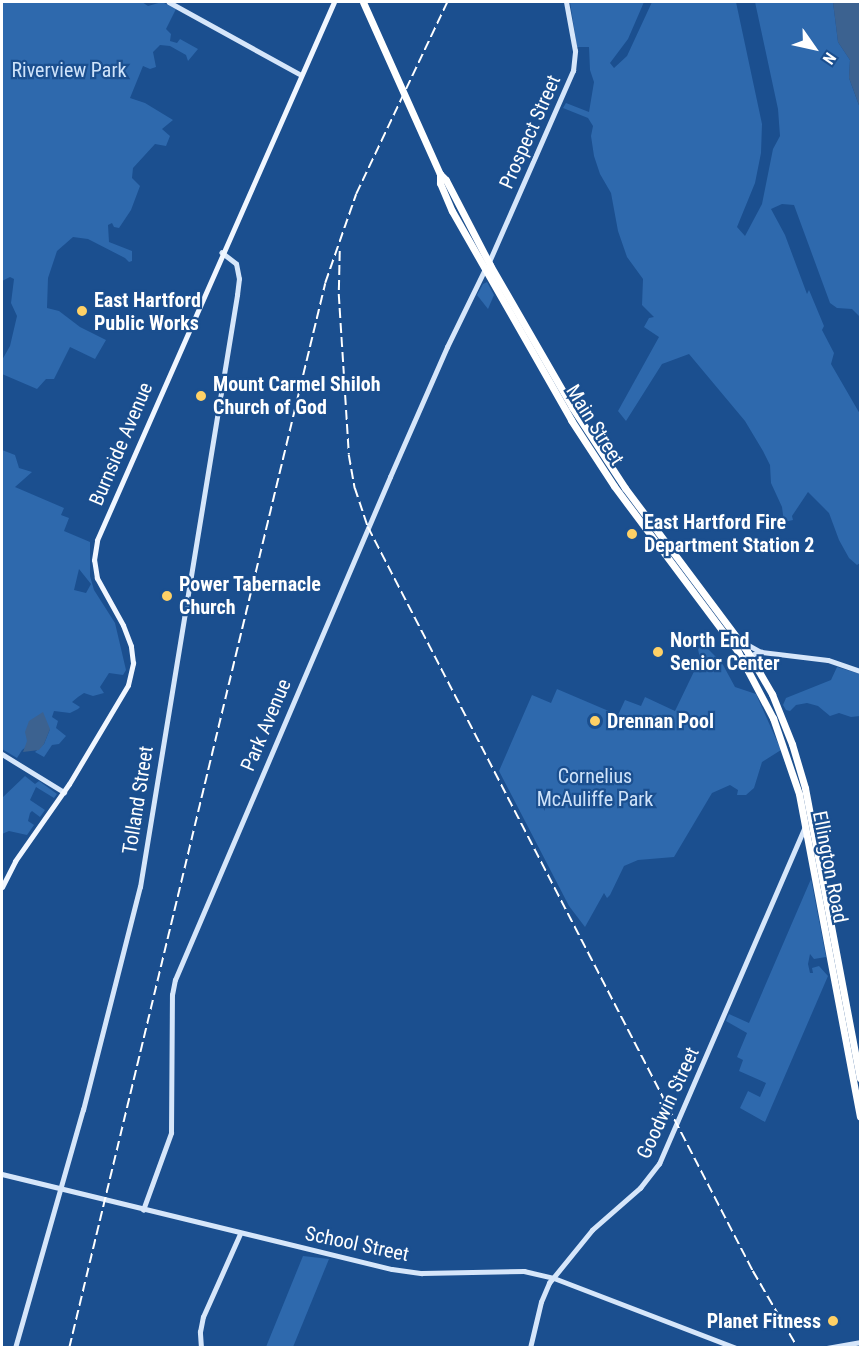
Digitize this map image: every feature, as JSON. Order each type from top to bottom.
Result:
[{"type":"highway","name":"Main Street","points":[[363,2],[440,174],[446,180],[487,265],[571,420],[745,656]]},
{"type":"highway","name":"Main Street","points":[[645,522],[739,640]]},
{"type":"highway","points":[[739,640],[795,764]]},
{"type":"highway","name":"Ellington Road","points":[[795,764],[805,825],[812,842]]},
{"type":"highway","name":"Ellington Road","points":[[795,764],[843,1006],[861,1116]]},
{"type":"highway","name":"Ellington Road","points":[[843,1006],[861,1078]]},
{"type":"main road","points":[[169,2],[301,75]]},
{"type":"main road","name":"Burnside Avenue","points":[[2,887],[15,861],[64,792],[126,691],[133,663],[128,634],[97,578],[94,560],[97,540],[334,2]]},
{"type":"main road","name":"Prospect Street","points":[[487,265],[573,71],[575,51],[566,2]]},
{"type":"main road","name":"Tolland Street","points":[[15,1347],[61,1189],[140,887],[237,295],[239,279],[236,264],[222,253]]},
{"type":"main road","name":"Park Avenue","points":[[142,1209],[171,1133],[172,995],[175,980],[390,477],[447,347],[487,265]]},
{"type":"main road","name":"Main Street","points":[[739,640],[761,652]]},
{"type":"main road","name":"Main Street","points":[[745,656],[761,652],[828,660],[861,671]]},
{"type":"main road","points":[[2,754],[64,792]]},
{"type":"main road","name":"Goodwin Street","points":[[530,1347],[541,1302],[554,1278],[592,1230],[640,1188],[660,1164],[805,825]]},
{"type":"main road","points":[[798,845],[812,842]]},
{"type":"main road","name":"School Street","points":[[2,1174],[240,1234],[400,1271],[524,1271],[554,1278],[736,1347]]},
{"type":"main road","points":[[201,1347],[200,1332],[203,1317],[240,1234]]},
{"type":"main road","points":[[827,1347],[861,1342]]},
{"type":"green space","name":"Riverview Park","points":[[2,2],[142,2],[148,6],[162,2],[176,9],[166,29],[171,34],[170,41],[177,43],[180,39],[198,49],[188,61],[186,55],[170,46],[160,45],[153,52],[156,67],[150,69],[143,66],[130,98],[145,103],[173,120],[162,129],[170,136],[166,146],[155,144],[133,168],[132,178],[140,186],[131,210],[119,228],[114,227],[112,223],[108,225],[109,242],[132,251],[132,261],[129,262],[88,239],[73,237],[57,251],[48,278],[47,308],[59,311],[80,327],[106,340],[95,359],[70,347],[54,379],[46,379],[37,389],[2,374],[2,360],[10,346],[17,316],[11,303],[14,279],[10,277],[2,281]]},
{"type":"green space","points":[[570,2],[644,2],[628,39],[610,63],[614,68],[627,56],[652,2],[736,2],[762,124],[761,153],[755,183],[737,227],[745,236],[762,204],[773,149],[780,136],[778,109],[755,2],[833,2],[838,42],[850,60],[849,78],[860,108],[860,317],[852,309],[837,308],[830,303],[794,205],[782,204],[771,209],[785,235],[807,294],[809,290],[824,326],[822,330],[834,353],[831,364],[860,414],[860,563],[857,565],[849,558],[839,540],[829,513],[808,492],[792,516],[793,520],[784,522],[782,507],[771,483],[770,465],[763,451],[745,421],[689,354],[662,364],[626,421],[618,411],[659,337],[644,327],[649,318],[654,317],[642,305],[643,279],[627,257],[618,231],[611,193],[600,174],[594,156],[591,136],[593,126],[588,118],[563,108],[566,103],[589,112],[594,82],[590,70],[589,47],[577,47]]},
{"type":"green space","points":[[487,282],[494,295],[488,309],[477,295],[483,284]]},
{"type":"green space","points":[[2,450],[15,455],[19,468],[32,472],[15,487],[64,508],[61,515],[69,518],[64,531],[90,542],[90,576],[94,590],[115,623],[126,670],[123,675],[109,673],[100,687],[104,693],[93,696],[84,693],[78,697],[72,702],[80,707],[78,709],[70,713],[54,711],[52,717],[58,721],[56,728],[66,736],[59,744],[52,745],[44,757],[35,752],[44,744],[50,729],[22,750],[17,758],[2,749]],"holes":[[[79,569],[91,584],[86,593],[74,590]]]},
{"type":"green space","name":"Cornelius McAuliffe Park","points":[[703,644],[722,663],[735,687],[756,694],[781,750],[762,762],[754,788],[746,795],[737,795],[738,790],[730,785],[712,793],[674,857],[638,860],[624,866],[610,895],[607,898],[604,893],[585,927],[569,906],[499,771],[532,695],[551,703],[557,689],[618,715],[625,700],[641,706],[645,697],[675,711],[700,659],[698,649]]},
{"type":"green space","points":[[837,667],[860,674],[860,716],[851,717],[839,713],[830,716],[818,706],[807,703],[796,705],[790,711],[786,710],[783,705],[786,698],[831,680]]},
{"type":"green space","points":[[25,776],[35,784],[39,781],[57,794],[54,798],[36,787],[30,800],[45,810],[40,817],[32,811],[30,813],[28,821],[34,825],[27,835],[9,831],[2,834],[2,798]]},
{"type":"green space","points":[[811,879],[826,957],[814,959],[810,954],[808,964],[810,973],[813,973],[812,968],[819,966],[828,976],[765,1122],[740,1108],[748,1091],[760,1097],[766,1083],[739,1071],[743,1060],[737,1057],[747,1033],[726,1021],[729,1014],[749,1023]]},
{"type":"green space","points":[[303,1256],[329,1259],[293,1347],[266,1347]]},
{"type":"shaded area","points":[[833,2],[860,2],[860,108],[849,78],[850,60],[838,42]]},
{"type":"shaded area","points":[[43,712],[50,729],[44,744],[39,750],[23,752],[27,741],[25,732],[29,721]]},
{"type":"railway","points":[[69,1348],[325,283],[356,194],[447,2]]},
{"type":"railway","points":[[340,251],[339,294],[349,455],[355,488],[368,527],[753,1271],[798,1348]]},
{"type":"place","name":"East Hartford Public Works","points":[[82,311]]},
{"type":"place","name":"Mount Carmel Shiloh Church of God","points":[[201,396]]},
{"type":"place","name":"East Hartford Fire Department Station 2","points":[[632,534]]},
{"type":"place","name":"Power Tabernacle Church","points":[[167,596]]},
{"type":"place","name":"North End Senior Center","points":[[658,652]]},
{"type":"place","name":"Drennan Pool","points":[[595,721]]},
{"type":"place","name":"Planet Fitness","points":[[833,1321]]}]
